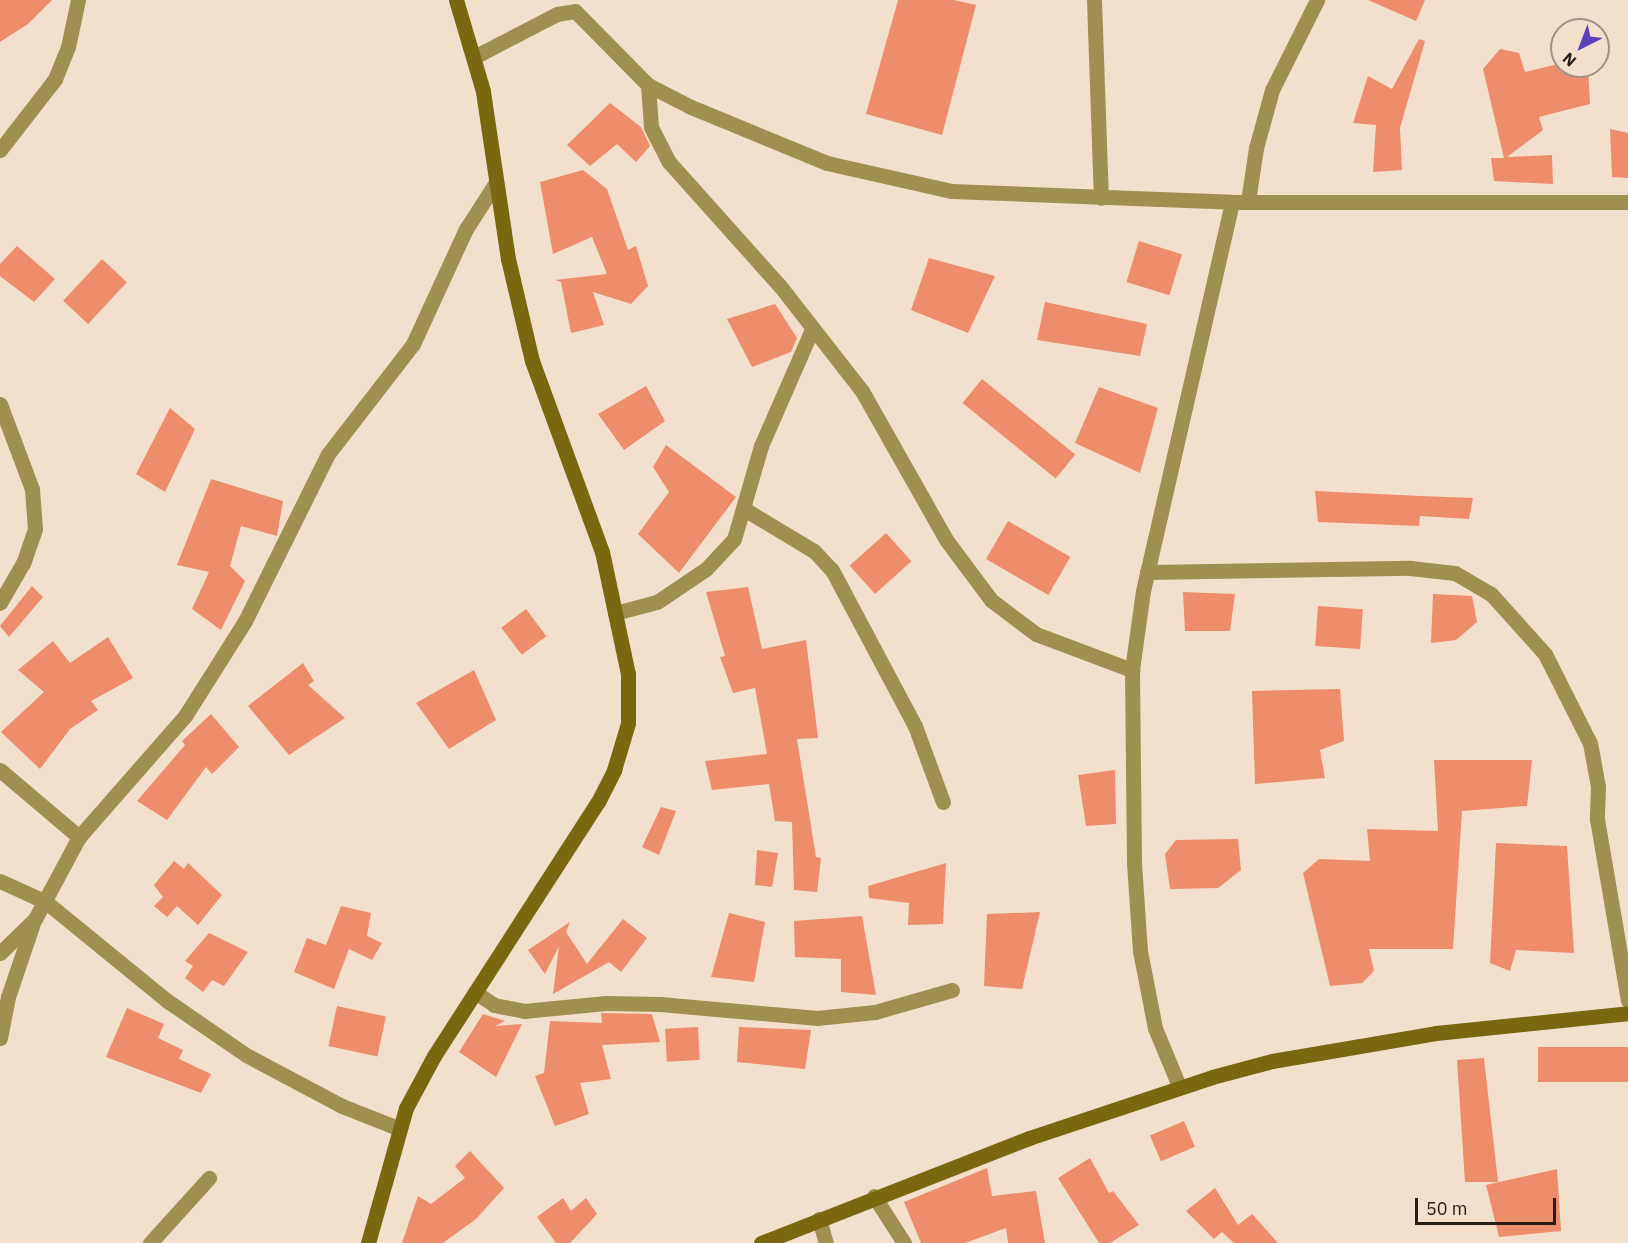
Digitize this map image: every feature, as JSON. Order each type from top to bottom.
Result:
[{"type":"main road","points":[[368,1243],[406,1108],[434,1056],[542,894],[614,770],[628,723],[628,674],[602,552],[532,361],[495,184],[483,91],[456,0]]},
{"type":"main road","points":[[761,1243],[874,1197],[1179,1086],[1272,1061],[1436,1033],[1628,1013]]},
{"type":"street","points":[[0,150],[55,79],[68,47],[78,0]]},
{"type":"street","points":[[1094,0],[1101,198]]},
{"type":"street","points":[[1248,201],[1256,148],[1272,90],[1317,0]]},
{"type":"street","points":[[474,57],[559,7],[575,11],[586,19],[648,86],[827,163],[892,180],[951,191],[1232,202],[1628,202]]},
{"type":"street","points":[[648,86],[651,127],[669,162],[780,286],[862,391],[947,541],[991,600],[1036,634],[1132,670]]},
{"type":"street","points":[[0,953],[35,919],[79,837],[185,716],[245,621],[328,454],[413,344],[466,229],[495,184]]},
{"type":"street","points":[[1179,1086],[1155,1028],[1140,951],[1133,851],[1132,670],[1148,572],[1232,202]]},
{"type":"street","points":[[615,613],[657,602],[706,569],[734,539],[761,446],[812,329]]},
{"type":"street","points":[[0,404],[32,489],[35,529],[23,563],[0,603]]},
{"type":"street","points":[[744,509],[814,550],[832,570],[915,726],[943,802]]},
{"type":"street","points":[[1148,572],[1410,568],[1455,573],[1491,594],[1545,654],[1590,743],[1598,786],[1598,831],[1628,1000]]},
{"type":"street","points":[[0,770],[79,837]]},
{"type":"street","points":[[0,881],[46,902],[166,1000],[246,1055],[342,1106],[400,1129]]},
{"type":"street","points":[[0,1038],[8,997],[35,919]]},
{"type":"street","points":[[475,992],[494,1005],[524,1011],[606,1003],[660,1004],[817,1018],[875,1012],[952,990]]},
{"type":"street","points":[[150,1243],[209,1178]]},
{"type":"street","points":[[874,1197],[904,1243]]},
{"type":"street","points":[[819,1219],[826,1243]]},
{"type":"building","points":[[0,0],[52,0],[28,24],[0,42]]},
{"type":"building","points":[[898,0],[954,0],[976,5],[942,135],[866,114]]},
{"type":"building","points":[[1368,0],[1425,0],[1416,21]]},
{"type":"building","points":[[1419,39],[1425,41],[1400,128],[1402,170],[1373,172],[1376,125],[1353,123],[1368,76],[1392,89]]},
{"type":"building","points":[[1500,49],[1519,53],[1525,72],[1550,66],[1550,78],[1589,78],[1590,104],[1539,117],[1543,130],[1507,157],[1552,155],[1553,184],[1494,181],[1491,158],[1504,158],[1483,69]]},
{"type":"building","points":[[610,103],[641,127],[650,146],[636,162],[617,144],[590,166],[567,145]]},
{"type":"building","points":[[1610,129],[1628,133],[1628,178],[1612,177]]},
{"type":"building","points":[[583,170],[607,189],[628,250],[636,246],[648,286],[631,304],[593,292],[604,325],[571,333],[561,282],[555,280],[607,274],[592,237],[553,254],[540,182]]},
{"type":"building","points":[[1139,241],[1182,254],[1169,295],[1126,282]]},
{"type":"building","points":[[17,246],[55,279],[34,302],[0,276],[0,264]]},
{"type":"building","points":[[929,258],[995,276],[968,333],[911,310]]},
{"type":"building","points":[[102,259],[127,282],[88,324],[63,301]]},
{"type":"building","points":[[1045,302],[1147,324],[1140,356],[1037,340]]},
{"type":"building","points":[[775,304],[797,338],[791,352],[752,367],[727,319]]},
{"type":"building","points":[[982,379],[1075,455],[1056,479],[962,403]]},
{"type":"building","points":[[646,386],[665,421],[624,450],[598,414]]},
{"type":"building","points":[[1099,387],[1158,408],[1140,473],[1075,443]]},
{"type":"building","points":[[170,408],[195,429],[165,492],[136,474]]},
{"type":"building","points":[[666,445],[736,497],[679,573],[638,534],[669,492],[653,467]]},
{"type":"building","points":[[211,479],[283,501],[277,536],[241,526],[230,566],[245,581],[221,630],[192,609],[209,572],[177,565]]},
{"type":"building","points":[[1315,491],[1473,498],[1469,519],[1420,516],[1419,526],[1318,522]]},
{"type":"building","points":[[1008,521],[1070,557],[1048,595],[986,559]]},
{"type":"building","points":[[886,533],[911,561],[875,594],[850,566]]},
{"type":"building","points":[[32,586],[43,597],[9,637],[0,626]]},
{"type":"building","points":[[748,587],[762,649],[806,640],[818,738],[797,739],[816,857],[821,858],[817,892],[794,890],[792,822],[775,821],[769,784],[712,790],[705,761],[767,754],[755,688],[733,693],[720,657],[725,656],[706,592]]},
{"type":"building","points":[[1183,592],[1235,594],[1230,631],[1185,631]]},
{"type":"building","points":[[1433,594],[1472,596],[1477,622],[1456,640],[1431,643]]},
{"type":"building","points":[[1318,606],[1363,609],[1360,649],[1315,646]]},
{"type":"building","points":[[526,609],[546,636],[522,655],[501,628]]},
{"type":"building","points":[[108,637],[133,678],[91,701],[98,710],[70,729],[40,769],[1,732],[44,692],[18,670],[53,641],[70,663]]},
{"type":"building","points":[[303,663],[314,681],[308,685],[345,718],[289,755],[248,706]]},
{"type":"building","points":[[474,670],[496,720],[449,749],[416,703]]},
{"type":"building","points":[[1340,689],[1344,741],[1320,750],[1325,778],[1255,784],[1252,691]]},
{"type":"building","points":[[211,714],[239,747],[212,774],[206,767],[167,820],[137,801],[185,745],[182,741]]},
{"type":"building","points":[[1434,760],[1532,760],[1527,806],[1462,811],[1453,949],[1369,949],[1374,971],[1362,983],[1330,986],[1303,873],[1319,859],[1370,861],[1367,829],[1438,831]]},
{"type":"building","points":[[1115,770],[1116,824],[1086,826],[1078,775]]},
{"type":"building","points":[[661,807],[676,811],[659,855],[642,847]]},
{"type":"building","points":[[1238,839],[1241,870],[1218,888],[1170,889],[1165,854],[1176,840]]},
{"type":"building","points":[[1496,843],[1567,846],[1574,953],[1516,950],[1510,971],[1490,963]]},
{"type":"building","points":[[757,850],[778,853],[772,887],[755,885]]},
{"type":"building","points":[[174,861],[184,869],[188,863],[222,895],[198,925],[177,906],[167,917],[154,906],[163,897],[154,885]]},
{"type":"building","points":[[946,863],[943,924],[908,925],[909,903],[869,898],[868,886]]},
{"type":"building","points":[[341,906],[371,913],[367,936],[382,943],[372,960],[349,949],[334,989],[294,972],[307,938],[326,945]]},
{"type":"building","points":[[1040,912],[1022,989],[984,986],[987,914]]},
{"type":"building","points":[[729,913],[765,922],[754,982],[711,977]]},
{"type":"building","points":[[862,916],[876,995],[841,992],[841,959],[795,957],[794,921]]},
{"type":"building","points":[[623,919],[647,938],[621,972],[609,962],[553,994],[559,946],[545,974],[528,950],[570,922],[566,932],[587,964]]},
{"type":"building","points":[[209,933],[248,952],[224,986],[212,980],[203,992],[185,978],[193,966],[185,961]]},
{"type":"building","points":[[337,1006],[386,1016],[377,1056],[328,1046]]},
{"type":"building","points":[[127,1008],[164,1024],[158,1038],[183,1050],[179,1059],[211,1074],[201,1093],[106,1057]]},
{"type":"building","points":[[601,1013],[652,1014],[660,1042],[602,1045],[611,1079],[580,1083],[589,1114],[555,1126],[535,1076],[544,1073],[550,1021],[602,1023]]},
{"type":"building","points":[[483,1014],[505,1021],[495,1026],[522,1024],[496,1077],[459,1052]]},
{"type":"building","points":[[698,1027],[700,1060],[667,1062],[665,1029]]},
{"type":"building","points":[[739,1027],[811,1030],[805,1069],[737,1062]]},
{"type":"building","points":[[1538,1047],[1628,1047],[1628,1082],[1538,1082]]},
{"type":"building","points":[[1484,1058],[1498,1182],[1465,1182],[1457,1060]]},
{"type":"building","points":[[1184,1121],[1195,1147],[1161,1161],[1150,1135]]},
{"type":"building","points":[[470,1151],[504,1188],[476,1219],[443,1243],[402,1243],[418,1196],[431,1204],[465,1178],[455,1166]]},
{"type":"building","points":[[1090,1158],[1109,1193],[1113,1191],[1139,1225],[1110,1243],[1099,1243],[1058,1178]]},
{"type":"building","points":[[987,1168],[992,1196],[1036,1191],[1045,1243],[1008,1243],[1006,1228],[965,1243],[921,1243],[904,1202]]},
{"type":"building","points":[[1557,1169],[1561,1231],[1499,1237],[1486,1185]]},
{"type":"building","points":[[1215,1188],[1238,1225],[1252,1214],[1278,1243],[1234,1243],[1222,1232],[1214,1239],[1186,1211]]},
{"type":"building","points":[[563,1198],[571,1211],[586,1198],[597,1214],[570,1243],[556,1243],[537,1217]]}]
